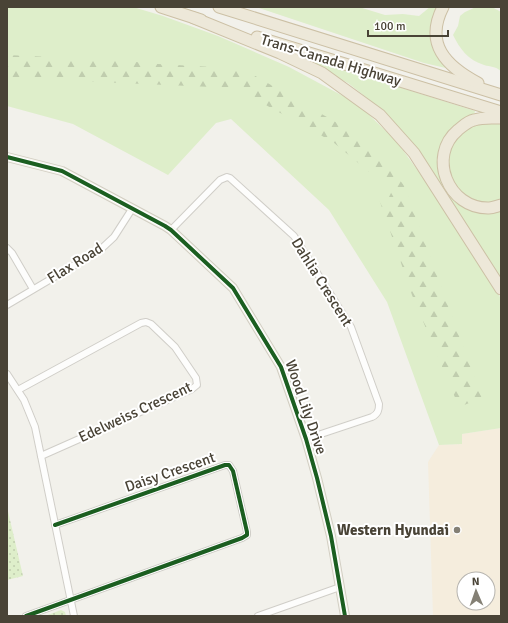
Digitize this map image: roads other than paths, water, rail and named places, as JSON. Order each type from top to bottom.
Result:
[{"type":"highway","name":"Trans-Canada Highway","points":[[162,7],[501,112]]},
{"type":"highway","name":"Trans-Canada Highway","points":[[219,7],[500,95]]},
{"type":"highway","points":[[238,7],[288,29]]},
{"type":"highway","points":[[443,7],[436,24],[435,33],[441,52],[459,72],[500,95]]},
{"type":"highway","points":[[194,18],[322,72],[380,115],[414,153],[501,289]]},
{"type":"highway","points":[[501,118],[473,120],[464,124],[452,135],[445,148],[442,162],[444,176],[450,187],[460,198],[476,206],[490,208],[501,205]]},
{"type":"street","name":"Wood Lily Drive","points":[[7,157],[62,171],[171,230],[236,292],[279,363],[306,439],[329,528],[345,616]]},
{"type":"street","name":"Dahlia Crescent","points":[[171,230],[220,180],[227,177],[230,178],[294,236],[351,327],[379,404],[378,412],[372,417],[306,439]]},
{"type":"street","name":"Flax Road","points":[[7,305],[92,255],[107,244],[120,229],[132,209]]},
{"type":"street","points":[[7,248],[12,253],[33,289]]},
{"type":"street","name":"Edelweiss Crescent","points":[[18,390],[146,322],[151,324],[175,347],[196,378],[197,385],[192,389],[41,456]]},
{"type":"street","points":[[7,374],[18,390],[32,418],[74,616]]},
{"type":"street","name":"Daisy Crescent","points":[[55,525],[225,465],[229,465],[233,471],[247,528],[247,535],[242,538],[71,600]]},
{"type":"street","points":[[258,616],[340,587]]},
{"type":"street","points":[[26,616],[71,600]]},
{"type":"place","name":"Western Hyundai","points":[[457,530]]}]
